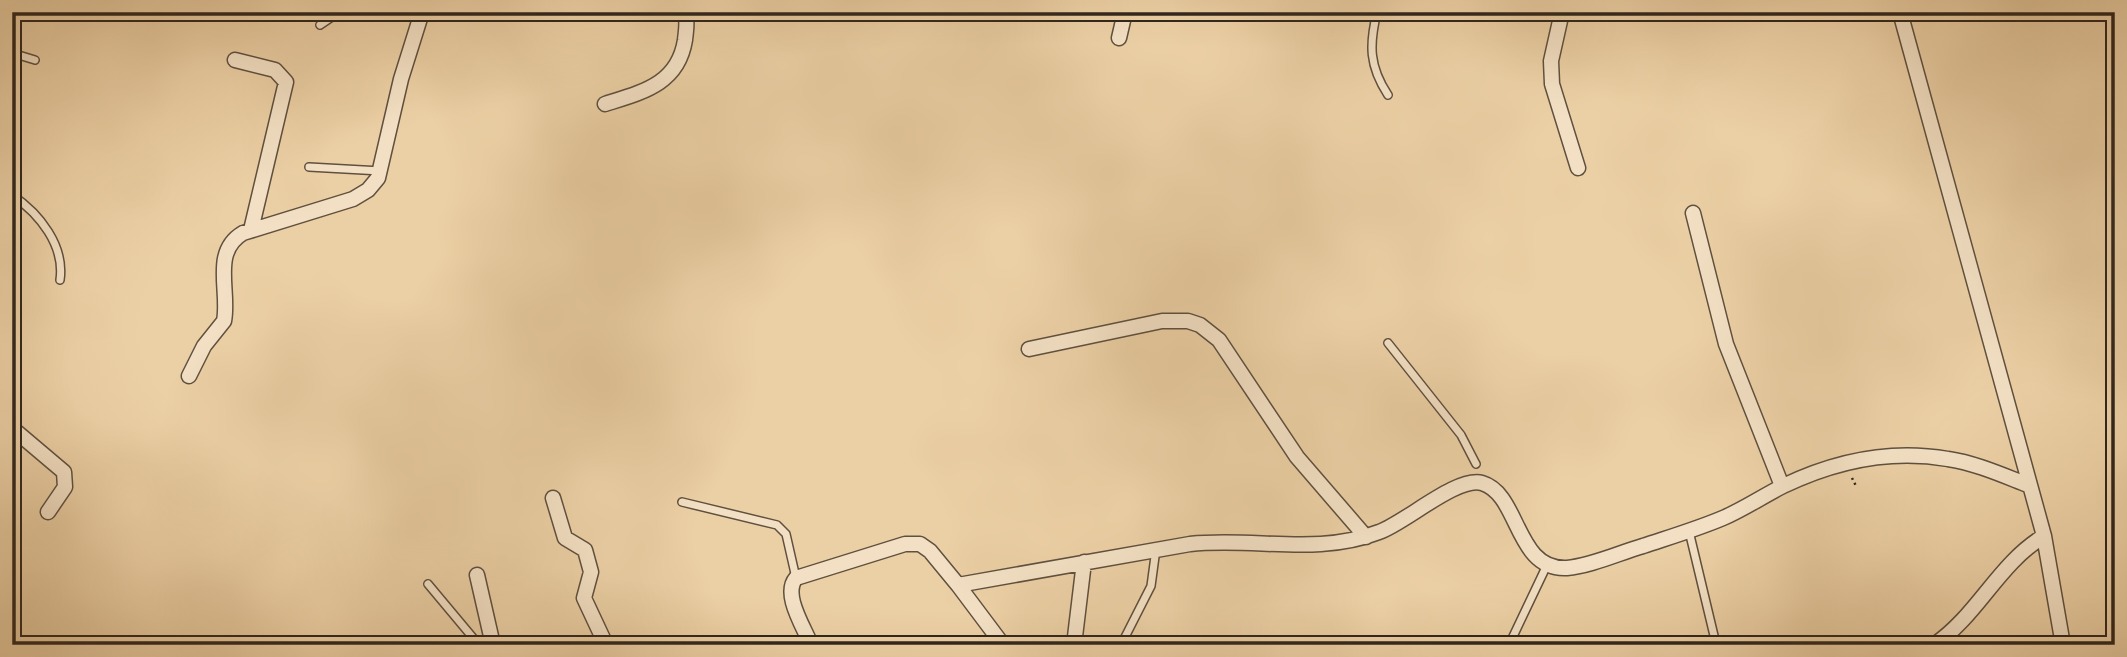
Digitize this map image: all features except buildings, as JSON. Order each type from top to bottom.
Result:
[{"type":"street","points":[[12,18],[19,12]]},
{"type":"street","points":[[189,376],[204,346],[224,321],[224,259],[227,247],[237,236],[353,198],[368,190],[381,171],[401,79],[422,12]]},
{"type":"street","points":[[605,104],[651,89],[674,70],[683,53],[685,12]]},
{"type":"street","points":[[1119,38],[1125,12]]},
{"type":"street","points":[[1563,12],[1550,72],[1578,168]]},
{"type":"street","points":[[1900,12],[2044,536],[2063,645]]},
{"type":"street","points":[[235,60],[275,70],[286,82],[251,230]]},
{"type":"street","points":[[1693,213],[1726,344],[1782,486]]},
{"type":"street","points":[[1029,349],[1162,321],[1177,320],[1200,325],[1219,340],[1297,457],[1366,537]]},
{"type":"street","points":[[12,428],[64,472],[65,487],[48,512]]},
{"type":"street","points":[[958,585],[1156,549],[1223,542],[1326,546],[1366,537],[1395,526],[1458,487],[1483,479],[1497,494],[1533,553],[1547,565],[1573,567],[1689,531],[1743,509],[1782,486],[1844,462],[1895,456],[1923,456],[1966,463],[2028,485]]},
{"type":"street","points":[[553,498],[565,538],[580,545],[585,551],[591,572],[584,598],[606,645]]},
{"type":"street","points":[[1934,645],[1963,620],[2009,562],[2044,536]]},
{"type":"street","points":[[811,645],[791,596],[790,586],[802,576],[915,543],[930,551],[1003,645]]},
{"type":"street","points":[[1074,645],[1084,562]]},
{"type":"street","points":[[477,575],[493,645]]},
{"type":"lane","points":[[320,25],[339,12]]},
{"type":"lane","points":[[1377,12],[1370,52],[1377,78],[1388,95]]},
{"type":"lane","points":[[12,53],[35,60]]},
{"type":"lane","points":[[309,167],[381,171]]},
{"type":"lane","points":[[12,195],[31,210],[56,244],[62,261],[60,280]]},
{"type":"lane","points":[[1388,343],[1461,435],[1476,464]]},
{"type":"lane","points":[[682,502],[777,524],[786,534],[802,576]]},
{"type":"lane","points":[[1689,531],[1716,644]]},
{"type":"lane","points":[[1121,645],[1151,586],[1156,549]]},
{"type":"lane","points":[[1509,645],[1547,565]]},
{"type":"lane","points":[[428,584],[479,645]]}]
